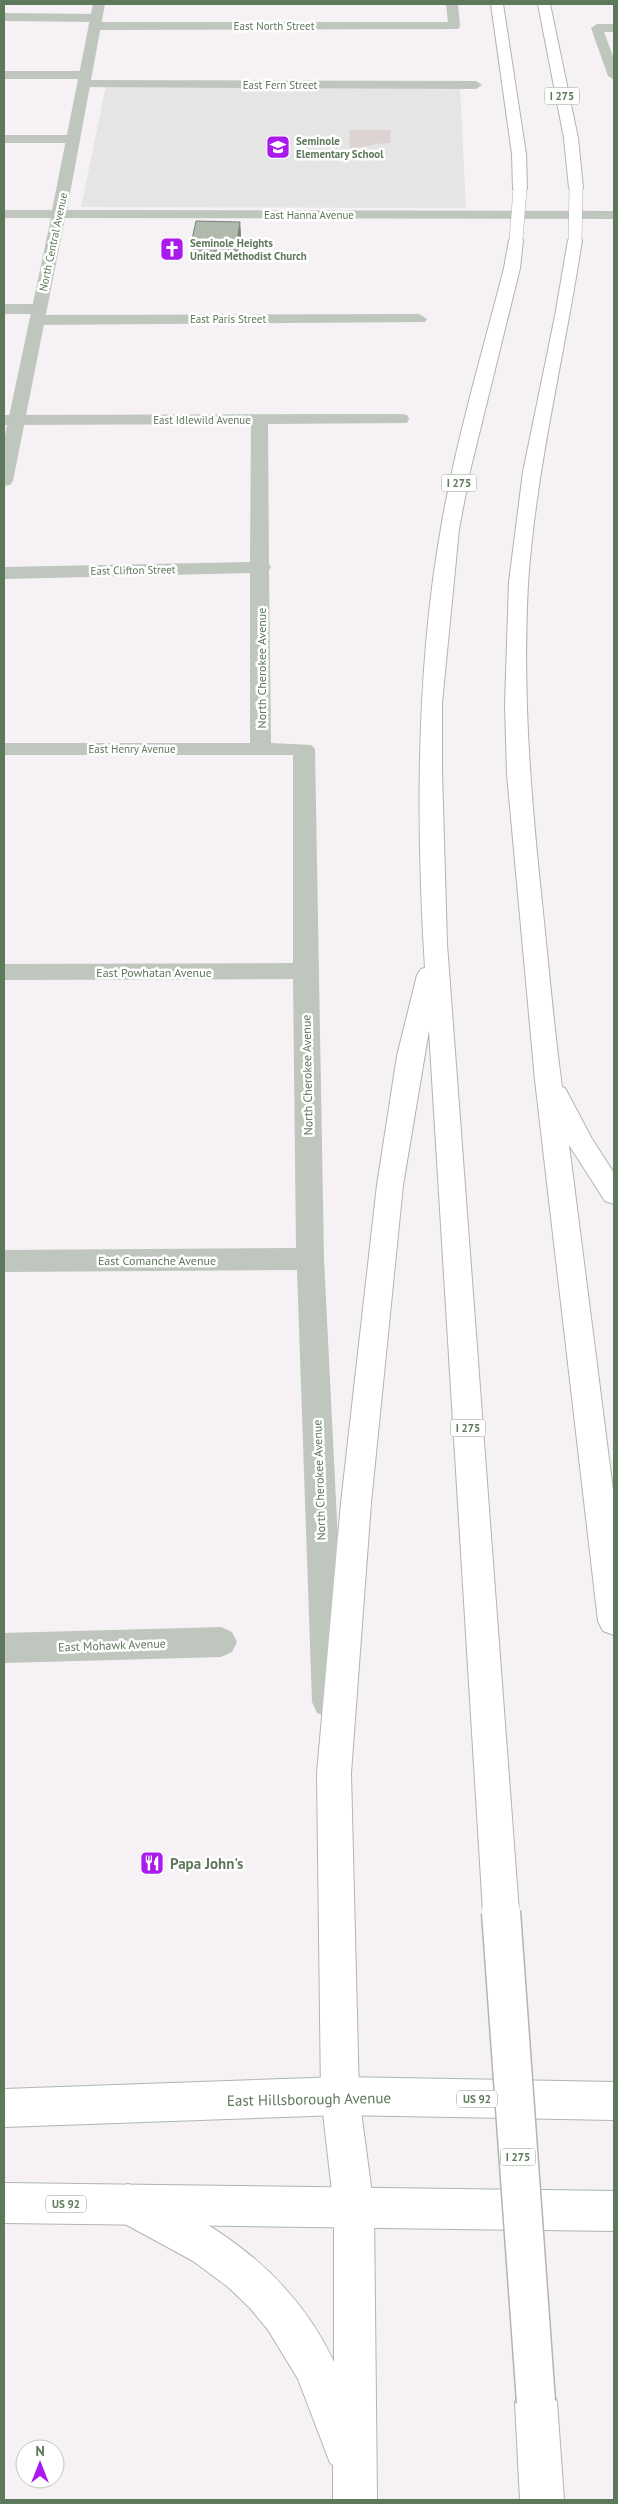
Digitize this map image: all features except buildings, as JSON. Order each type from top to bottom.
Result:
[{"type":"main road","name":"I 275","points":[[497,4],[519,154],[520,189],[516,240],[509,277],[461,471],[443,582],[432,703],[435,944],[542,2500]]},
{"type":"main road","name":"I 275","points":[[544,4],[571,138],[576,188],[575,240],[563,316],[532,472],[519,582],[515,704],[518,774],[548,1080],[614,1621]]},
{"type":"main road","points":[[354,2490],[354,2209],[340,2096],[334,1773],[356,1503],[390,1185],[410,1056],[435,944]]},
{"type":"main road","points":[[548,1080],[581,1142],[614,1194]]},
{"type":"main road","name":"East Hillsborough Avenue","points":[[4,2108],[340,2096],[614,2101]]},
{"type":"main road","name":"US 92","points":[[4,2203],[614,2211]]},
{"type":"main road","points":[[128,2204],[217,2253],[251,2280],[281,2310],[310,2357],[336,2415],[354,2490]]},
{"type":"street","name":"East North Street","points":[[4,17],[96,16],[454,26],[452,4]]},
{"type":"street","name":"North Central Avenue","points":[[4,480],[10,420],[38,314],[74,139],[96,16]]},
{"type":"street","points":[[614,28],[597,28],[614,76]]},
{"type":"street","name":"East Fern Street","points":[[4,75],[85,80],[476,85]]},
{"type":"street","points":[[4,139],[74,139]]},
{"type":"street","name":"East Hanna Avenue","points":[[4,214],[614,215]]},
{"type":"street","name":"East Paris Street","points":[[4,309],[38,314],[419,319]]},
{"type":"street","name":"East Idlewild Avenue","points":[[10,420],[401,419]]},
{"type":"street","name":"North Cherokee Avenue","points":[[259,420],[262,567],[260,749],[304,749],[305,971],[310,1259],[326,1648],[334,1773]]},
{"type":"street","name":"East Clifton Street","points":[[4,573],[262,567]]},
{"type":"street","name":"East Henry Avenue","points":[[4,748],[260,749]]},
{"type":"street","name":"East Powhatan Avenue","points":[[4,972],[305,971]]},
{"type":"street","name":"East Comanche Avenue","points":[[4,1260],[310,1259]]},
{"type":"street","name":"East Mohawk Avenue","points":[[4,1648],[221,1642]]},
{"type":"shaded area","name":"Seminole Elementary School","points":[[106,86],[460,87],[466,208],[81,207]]},
{"type":"shaded area","points":[[349,130],[391,130],[390,143],[350,148]]},
{"type":"place","name":"Seminole Elementary School","points":[[278,147]]},
{"type":"place","name":"Seminole Heights United Methodist Church","points":[[172,249]]},
{"type":"place","name":"Papa John's","points":[[152,1863]]}]
